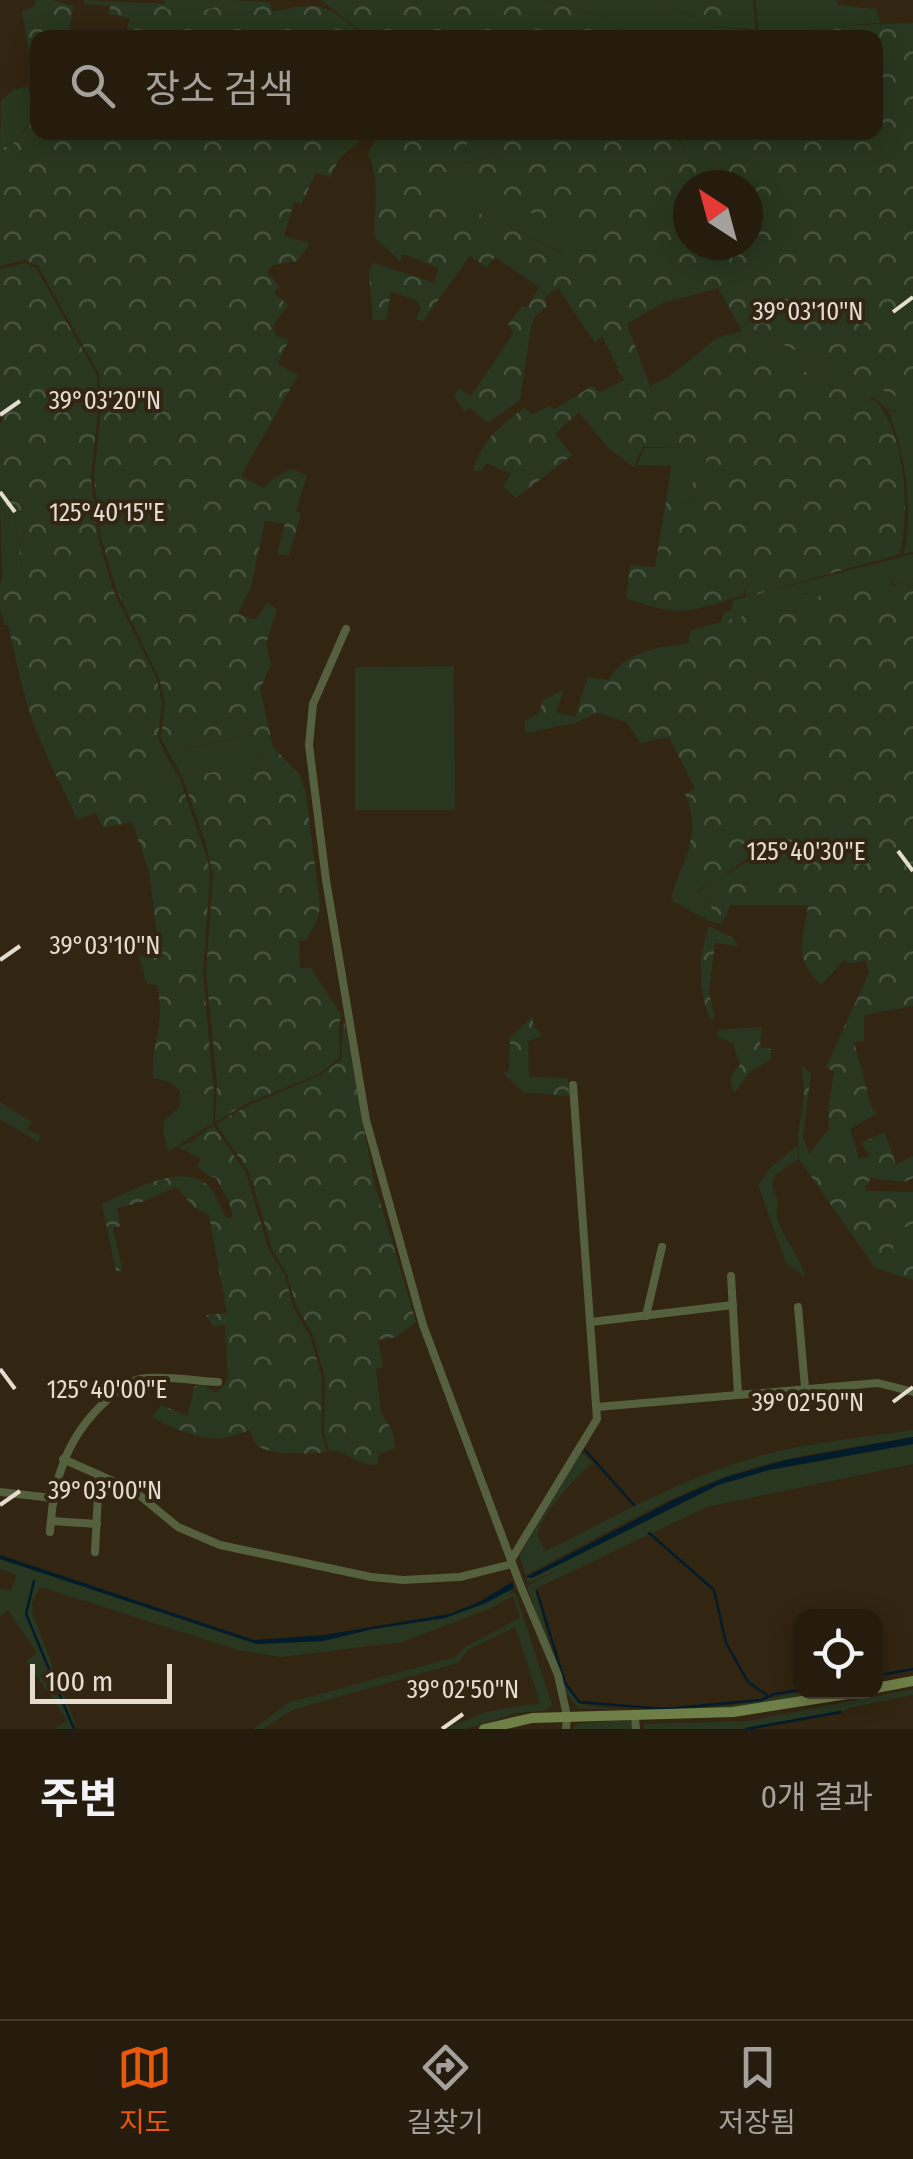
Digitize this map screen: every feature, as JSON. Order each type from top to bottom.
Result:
[{"type":"main road","points":[[883,1687],[913,1681]]},
{"type":"main road","points":[[484,1729],[516,1720],[636,1723],[816,1699]]},
{"type":"street","points":[[346,629],[313,704],[309,745],[353,1051],[375,1157],[423,1326],[511,1562],[558,1675],[566,1723]]},
{"type":"street","points":[[63,1459],[133,1490],[191,1535],[220,1546],[338,1571],[403,1580],[460,1577],[511,1562],[597,1419],[572,1084]]},
{"type":"street","points":[[646,1316],[662,1246]]},
{"type":"street","points":[[731,1276],[738,1394]]},
{"type":"street","points":[[591,1322],[732,1305]]},
{"type":"street","points":[[798,1307],[806,1388]]},
{"type":"street","points":[[50,1532],[52,1498],[63,1459],[93,1412],[114,1393],[140,1379],[218,1382]]},
{"type":"street","points":[[596,1407],[878,1383],[913,1392]]},
{"type":"street","points":[[96,1552],[99,1476]]},
{"type":"street","points":[[0,1492],[52,1498]]},
{"type":"street","points":[[51,1521],[97,1524]]},
{"type":"green space","points":[[34,0],[73,6],[70,30],[30,30],[30,51],[22,11],[35,6]]},
{"type":"green space","points":[[85,0],[164,4],[166,9],[191,10],[216,7],[230,0],[269,2],[273,12],[314,6],[333,12],[357,30],[127,30],[130,18],[109,14],[110,6],[84,4]]},
{"type":"green space","points":[[164,0],[230,0],[216,7],[191,10],[165,9]]},
{"type":"green space","points":[[321,0],[544,0],[603,16],[623,30],[359,30]]},
{"type":"green space","points":[[544,0],[656,0],[714,26],[749,30],[623,30],[603,16]]},
{"type":"green space","points":[[656,0],[753,0],[756,30],[714,26]]},
{"type":"green space","points":[[755,0],[837,0],[838,5],[876,9],[881,23],[810,30],[759,30]]},
{"type":"green space","points":[[913,23],[913,404],[738,324],[718,288],[663,303],[627,324],[650,386],[670,376],[717,338],[731,334],[865,402],[874,399],[893,431],[903,472],[905,516],[900,554],[758,594],[745,595],[744,586],[744,595],[698,609],[660,609],[626,598],[630,565],[655,567],[666,501],[688,503],[694,479],[706,465],[707,448],[643,447],[634,467],[608,448],[579,412],[555,434],[572,455],[516,498],[503,487],[511,474],[486,463],[481,472],[473,470],[487,442],[525,407],[531,415],[549,406],[555,409],[592,386],[600,392],[624,380],[602,336],[595,343],[558,288],[545,297],[547,306],[534,318],[520,400],[488,423],[470,408],[465,412],[454,396],[459,388],[471,396],[514,332],[508,325],[522,306],[527,308],[539,287],[495,257],[486,268],[470,256],[423,321],[416,319],[421,309],[417,301],[391,291],[386,320],[373,320],[369,273],[372,262],[434,283],[439,268],[403,254],[400,261],[375,238],[375,184],[368,154],[374,140],[469,140],[458,165],[503,153],[499,140],[678,140],[686,148],[680,140],[883,140],[883,30],[810,30]],"holes":[[[440,170],[578,235],[563,254],[430,189]]]},
{"type":"green space","points":[[28,86],[30,124],[10,147],[0,147],[1,101],[13,90]]},
{"type":"green space","points":[[30,125],[30,140],[360,140],[339,159],[330,177],[316,173],[301,205],[294,202],[284,236],[310,243],[298,261],[273,265],[267,272],[279,286],[274,293],[288,305],[273,326],[276,336],[289,339],[278,364],[298,375],[241,476],[264,488],[291,469],[307,475],[289,556],[277,554],[285,524],[265,521],[251,587],[238,614],[255,620],[267,603],[277,609],[266,644],[271,665],[260,689],[273,747],[300,775],[306,793],[320,907],[306,940],[299,941],[300,968],[311,968],[342,1016],[340,1054],[319,1074],[248,1103],[215,1122],[217,1083],[206,973],[213,875],[183,779],[261,761],[252,734],[169,753],[161,738],[165,703],[159,678],[116,589],[101,537],[94,477],[101,409],[99,374],[38,266],[25,260],[0,266],[0,147],[10,147]]},
{"type":"green space","points":[[469,140],[499,140],[503,153],[457,165]]},
{"type":"green space","points":[[440,170],[579,234],[564,254],[429,189]]},
{"type":"green space","points":[[25,263],[36,268],[97,375],[91,478],[98,537],[113,590],[157,679],[162,703],[158,738],[166,755],[148,774],[155,797],[180,779],[208,861],[203,973],[214,1095],[180,1091],[168,1081],[153,1078],[159,999],[157,985],[147,984],[139,956],[159,951],[149,871],[132,822],[103,828],[96,813],[77,819],[37,733],[8,625],[0,610],[0,582],[22,570],[14,514],[0,499],[0,424],[4,418],[0,414],[0,269]]},
{"type":"green space","points":[[738,324],[913,404],[913,552],[904,554],[906,481],[888,411],[900,412],[886,409],[874,397],[865,402],[731,334],[742,331]]},
{"type":"green space","points":[[644,448],[707,448],[706,465],[694,479],[688,503],[666,501],[671,466],[637,465]]},
{"type":"green space","points":[[0,499],[14,514],[22,571],[2,581]]},
{"type":"green space","points":[[913,554],[913,578],[892,586],[895,576],[721,623],[724,612],[731,611],[733,600]]},
{"type":"green space","points":[[894,576],[891,587],[913,578],[913,1006],[864,1015],[864,1041],[854,1042],[872,1109],[878,1113],[850,1129],[859,1159],[870,1156],[861,1143],[885,1132],[896,1165],[913,1156],[913,1178],[904,1182],[871,1178],[865,1187],[867,1191],[913,1192],[913,1236],[908,1235],[908,1227],[897,1227],[893,1249],[898,1257],[913,1258],[913,1280],[875,1268],[799,1159],[802,1066],[811,1073],[803,1137],[809,1154],[829,1129],[834,1072],[826,1067],[869,973],[866,960],[851,964],[844,960],[821,985],[803,956],[808,905],[731,905],[721,924],[712,922],[712,909],[700,891],[708,883],[678,877],[692,836],[692,816],[685,794],[695,788],[669,737],[641,743],[626,722],[597,713],[575,723],[525,733],[525,721],[540,712],[542,701],[564,689],[556,712],[575,717],[588,677],[609,680],[615,670],[633,657],[688,644],[691,630]],"holes":[[[783,836],[775,882],[726,874]]]},
{"type":"green space","points":[[454,666],[455,810],[355,810],[355,667]]},
{"type":"green space","points":[[253,734],[261,762],[183,779],[169,753]]},
{"type":"green space","points":[[166,755],[180,779],[155,798],[148,774]]},
{"type":"green space","points":[[783,837],[776,883],[727,874],[755,856]]},
{"type":"green space","points":[[678,877],[709,883],[699,890],[712,909],[712,922],[670,900],[677,897],[671,898]]},
{"type":"green space","points":[[709,926],[733,938],[739,946],[715,943],[709,992],[715,1018],[710,1019],[701,973]]},
{"type":"green space","points":[[533,1016],[533,1025],[542,1036],[528,1041],[529,1077],[568,1078],[569,1096],[523,1092],[503,1073],[509,1071],[510,1037]]},
{"type":"green space","points":[[344,1020],[374,1182],[416,1322],[396,1337],[378,1340],[383,1367],[376,1369],[381,1413],[393,1432],[395,1448],[379,1454],[378,1464],[372,1465],[329,1450],[324,1432],[325,1378],[313,1335],[272,1249],[249,1172],[216,1124],[247,1106],[320,1075],[341,1060]]},
{"type":"green space","points":[[762,1027],[760,1047],[771,1049],[771,1059],[751,1071],[734,1093],[731,1078],[740,1065],[733,1043],[716,1036],[719,1030]]},
{"type":"green space","points":[[180,1091],[214,1095],[213,1123],[168,1152],[164,1120],[179,1108]]},
{"type":"green space","points":[[0,1102],[32,1122],[27,1129],[41,1136],[38,1142],[0,1119]]},
{"type":"green space","points":[[213,1125],[246,1173],[269,1250],[285,1275],[293,1307],[310,1336],[322,1378],[321,1432],[327,1452],[269,1451],[256,1444],[249,1430],[207,1438],[152,1417],[161,1405],[188,1416],[194,1387],[200,1383],[216,1393],[228,1380],[225,1325],[214,1327],[206,1315],[227,1313],[209,1215],[195,1208],[176,1187],[117,1208],[120,1226],[113,1228],[123,1271],[116,1271],[102,1204],[158,1180],[188,1177],[212,1190],[226,1218],[233,1217],[216,1178],[197,1166],[201,1159],[178,1147],[192,1142]]},
{"type":"green space","points":[[797,1146],[799,1159],[775,1175],[772,1185],[779,1224],[805,1277],[786,1263],[758,1185],[771,1167]]},
{"type":"green space","points":[[896,1227],[909,1227],[913,1258],[897,1258],[893,1249]]},
{"type":"green space","points":[[913,1430],[913,1437],[795,1458],[725,1477],[649,1510],[526,1575],[519,1556],[581,1453],[593,1462],[551,1508],[539,1528],[538,1536],[546,1551],[651,1498],[731,1465],[797,1447]]},
{"type":"green space","points":[[913,1444],[913,1464],[707,1507],[535,1589],[559,1669],[575,1697],[584,1705],[604,1708],[670,1710],[579,1708],[562,1687],[527,1586],[561,1568],[531,1582],[526,1577],[532,1578],[718,1485],[769,1470]]},
{"type":"green space","points":[[0,1559],[257,1644],[323,1641],[445,1618],[514,1588],[508,1594],[515,1592],[552,1705],[545,1711],[516,1713],[466,1729],[444,1729],[486,1712],[540,1703],[515,1627],[468,1650],[458,1663],[292,1710],[263,1729],[253,1729],[290,1702],[455,1657],[465,1647],[520,1618],[513,1596],[402,1642],[281,1657],[238,1650],[41,1587],[32,1602],[33,1615],[77,1729],[73,1722],[73,1729],[54,1729],[67,1720],[26,1661],[37,1653],[8,1610],[0,1616],[0,1589],[11,1591],[17,1575],[0,1569]]},
{"type":"green space","points":[[913,1689],[913,1695],[841,1713],[744,1729],[644,1729],[645,1724],[748,1721],[861,1699],[883,1699],[883,1695]]},
{"type":"green space","points":[[793,1694],[793,1698],[730,1708],[672,1710]]},
{"type":"green space","points":[[630,1720],[633,1729],[572,1729],[579,1723]]},
{"type":"water","points":[[913,1437],[913,1444],[769,1470],[718,1485],[532,1578],[526,1577],[675,1499],[726,1477],[786,1460]]},
{"type":"water","points":[[0,1555],[254,1640],[324,1635],[449,1614],[512,1582],[514,1588],[445,1618],[323,1641],[257,1644],[0,1559]]},
{"type":"waterway","points":[[585,1450],[634,1505]]},
{"type":"waterway","points":[[649,1533],[714,1590],[726,1643],[748,1682],[767,1695]]},
{"type":"waterway","points":[[34,1581],[26,1614],[74,1729]]},
{"type":"waterway","points":[[537,1592],[565,1683],[579,1702],[664,1709],[761,1700],[772,1695]]},
{"type":"waterway","points":[[883,1675],[913,1669]]},
{"type":"waterway","points":[[774,1694],[793,1691]]},
{"type":"waterway","points":[[746,1729],[841,1712]]}]
